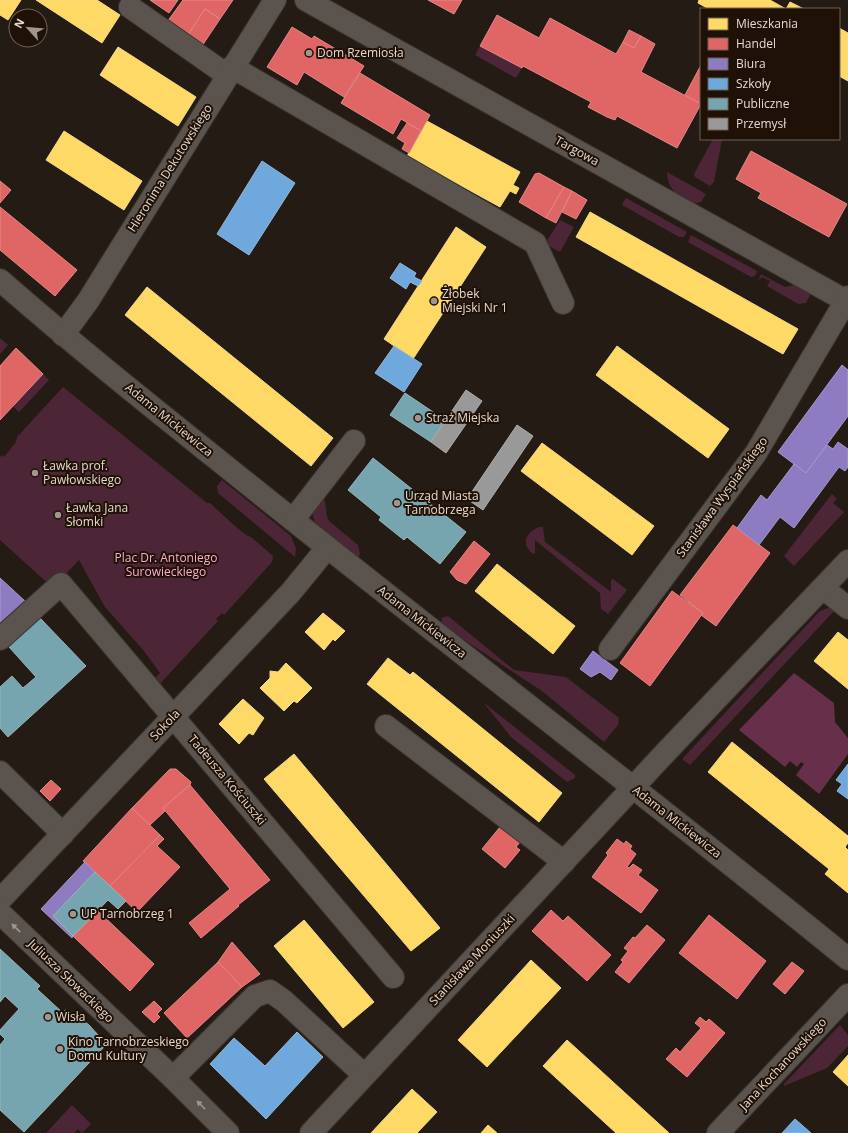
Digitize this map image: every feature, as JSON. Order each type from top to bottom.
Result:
[{"type":"street","name":"Hieronima Dekutowskiego","points":[[63,335],[88,301],[275,0]]},
{"type":"street","name":"Targowa","points":[[306,0],[847,300]]},
{"type":"street","points":[[130,7],[230,71],[535,243],[563,303]]},
{"type":"street","name":"Adama Mickiewicza","points":[[0,280],[63,335],[327,548],[633,787],[848,959]]},
{"type":"street","name":"Stanisława Wyspiańskiego","points":[[610,648],[756,454],[847,300]]},
{"type":"street","points":[[293,520],[354,441]]},
{"type":"street","name":"Sokola","points":[[0,900],[291,592],[327,548]]},
{"type":"street","points":[[633,787],[848,561]]},
{"type":"street","name":"Tadeusza Kościuszki","points":[[0,639],[60,584],[174,716],[393,976]]},
{"type":"street","points":[[823,588],[848,608]]},
{"type":"street","points":[[386,726],[564,862]]},
{"type":"street","points":[[0,772],[63,834]]},
{"type":"street","name":"Stanisława Moniuszki","points":[[310,1133],[633,787]]},
{"type":"street","name":"Juliusza Słowackiego","points":[[0,913],[173,1078],[228,1133]]},
{"type":"street","points":[[173,1078],[255,996],[270,991],[284,1000],[364,1075]]},
{"type":"street","name":"Jana Kochanowskiego","points":[[718,1133],[848,995]]},
{"type":"green space","points":[[480,46],[522,68],[516,78],[475,55]]},
{"type":"green space","points":[[712,140],[722,140],[714,182],[710,186],[695,177],[694,174]]},
{"type":"green space","points":[[667,172],[706,194],[701,202],[694,204],[675,192],[669,184]]},
{"type":"green space","points":[[626,198],[687,232],[684,237],[679,237],[624,206],[622,204]]},
{"type":"green space","points":[[560,220],[574,227],[560,252],[545,244]]},
{"type":"green space","points":[[691,235],[757,271],[755,276],[751,277],[688,242]]},
{"type":"green space","points":[[761,274],[785,287],[797,284],[812,292],[806,303],[798,304],[767,286],[770,281],[762,277],[758,281]]},
{"type":"green space","points":[[0,338],[8,345],[0,354]]},
{"type":"green space","points":[[43,374],[49,380],[19,412],[13,406]]},
{"type":"green space","name":"Plac Dr. Antoniego Surowieckiego","points":[[63,387],[207,503],[210,503],[237,528],[251,537],[273,556],[272,562],[224,615],[222,613],[216,619],[218,621],[157,687],[152,681],[160,673],[144,651],[105,607],[79,560],[53,588],[0,540],[0,457],[3,455],[4,457],[16,442],[17,437]]},
{"type":"green space","points":[[222,480],[291,536],[296,549],[295,557],[218,493],[217,486]]},
{"type":"green space","points":[[832,494],[837,499],[833,503],[844,512],[794,566],[784,556]]},
{"type":"green space","points":[[322,495],[325,501],[329,521],[358,545],[360,554],[358,558],[315,523],[312,513]]},
{"type":"green space","points":[[539,527],[543,527],[545,542],[611,592],[611,580],[613,579],[627,590],[608,614],[601,609],[600,593],[535,540],[535,553],[533,554],[529,550],[526,539],[530,532]]},
{"type":"green space","points":[[828,608],[836,609],[690,765],[683,760],[683,758],[820,611]]},
{"type":"green space","points":[[448,616],[514,670],[566,677],[619,718],[618,725],[604,742],[542,691],[443,626],[441,618]]},
{"type":"green space","points":[[483,702],[575,775],[575,778],[567,782],[511,737]]},
{"type":"green space","points":[[840,1025],[848,1035],[848,1046],[827,1068],[784,1086],[784,1084]]},
{"type":"green space","points":[[72,1105],[91,1124],[82,1133],[78,1129],[74,1133],[46,1133]]},
{"type":"shaded area","points":[[794,673],[834,703],[835,722],[848,738],[848,754],[819,794],[796,775],[804,764],[801,762],[797,767],[790,761],[785,767],[739,730]]},
{"type":"building: Mieszkania","points":[[0,0],[21,0],[16,8],[8,8],[8,20],[0,15]]},
{"type":"building: Mieszkania","points":[[36,0],[97,0],[120,15],[102,43]]},
{"type":"building: Mieszkania","points":[[699,0],[770,0],[784,8],[707,8],[698,3]]},
{"type":"building: Mieszkania","points":[[790,2],[802,8],[787,8]]},
{"type":"building: Mieszkania","points":[[840,29],[848,33],[848,81],[840,77]]},
{"type":"building: Mieszkania","points":[[118,47],[196,97],[178,126],[100,75]]},
{"type":"building: Mieszkania","points":[[427,121],[520,172],[513,185],[519,188],[516,194],[510,191],[500,207],[407,156]]},
{"type":"building: Mieszkania","points":[[64,131],[142,181],[124,210],[46,160]]},
{"type":"building: Mieszkania","points":[[590,212],[798,329],[783,354],[576,237]]},
{"type":"building: Mieszkania","points":[[456,227],[486,247],[413,359],[384,339]]},
{"type":"building: Mieszkania","points":[[147,287],[333,438],[311,466],[125,315]]},
{"type":"building: Mieszkania","points":[[617,346],[729,429],[708,458],[596,375]]},
{"type":"building: Mieszkania","points":[[542,443],[654,526],[632,555],[521,471]]},
{"type":"building: Mieszkania","points":[[497,564],[575,626],[553,654],[475,591]]},
{"type":"building: Mieszkania","points":[[323,613],[345,631],[335,641],[333,639],[324,650],[305,632]]},
{"type":"building: Mieszkania","points":[[838,632],[848,640],[848,689],[814,661]]},
{"type":"building: Mieszkania","points":[[388,658],[410,675],[413,672],[562,793],[539,822],[367,684]]},
{"type":"building: Mieszkania","points":[[286,663],[312,688],[297,703],[294,701],[284,711],[260,688],[270,678],[270,671],[278,672]]},
{"type":"building: Mieszkania","points":[[243,699],[264,718],[260,724],[238,704]]},
{"type":"building: Mieszkania","points":[[238,704],[260,724],[253,735],[249,733],[239,744],[219,724]]},
{"type":"building: Mieszkania","points":[[732,742],[848,836],[848,843],[845,847],[848,850],[848,893],[825,874],[829,869],[708,772]]},
{"type":"building: Mieszkania","points":[[294,754],[440,928],[411,951],[264,779]]},
{"type":"building: Mieszkania","points":[[304,920],[374,1002],[343,1028],[274,946]]},
{"type":"building: Mieszkania","points":[[531,960],[561,988],[487,1067],[458,1040]]},
{"type":"building: Mieszkania","points":[[567,1040],[669,1133],[616,1133],[543,1066]]},
{"type":"building: Mieszkania","points":[[848,1055],[848,1086],[833,1072]]},
{"type":"building: Mieszkania","points":[[412,1089],[437,1112],[417,1133],[371,1133]]},
{"type":"building: Mieszkania","points":[[488,1125],[497,1133],[481,1133]]},
{"type":"building: Handel","points":[[150,0],[178,0],[169,13]]},
{"type":"building: Handel","points":[[183,0],[233,0],[220,19],[205,9],[188,35],[167,22]]},
{"type":"building: Handel","points":[[428,0],[462,0],[454,14]]},
{"type":"building: Handel","points":[[205,9],[220,19],[202,46],[188,35]]},
{"type":"building: Handel","points":[[497,15],[539,38],[550,18],[616,54],[623,42],[634,48],[641,36],[655,44],[641,72],[700,103],[700,106],[677,148],[617,116],[615,120],[607,117],[588,107],[591,102],[523,66],[522,68],[480,46]]},
{"type":"building: Handel","name":"Dom Rzemiosła","points":[[292,27],[312,39],[314,36],[364,66],[344,97],[304,72],[297,85],[267,67]]},
{"type":"building: Handel","points":[[629,30],[641,36],[634,48],[623,42]]},
{"type":"building: Handel","points":[[700,67],[700,103],[685,95]]},
{"type":"building: Handel","points":[[360,73],[430,115],[421,131],[401,119],[393,134],[341,103]]},
{"type":"building: Handel","points":[[407,123],[421,131],[409,153],[402,149],[405,143],[397,138]]},
{"type":"building: Handel","points":[[751,151],[847,204],[829,237],[758,198],[761,193],[736,179]]},
{"type":"building: Handel","points":[[539,173],[564,187],[546,218],[519,202],[535,174]]},
{"type":"building: Handel","points":[[0,181],[11,190],[0,203]]},
{"type":"building: Handel","points":[[564,187],[572,191],[556,223],[546,218]]},
{"type":"building: Handel","points":[[572,191],[587,200],[576,219],[562,212]]},
{"type":"building: Handel","points":[[0,207],[77,270],[55,296],[0,250]]},
{"type":"building: Handel","points":[[16,348],[43,374],[0,420],[0,366]]},
{"type":"building: Handel","points":[[733,525],[770,553],[716,626],[701,615],[703,613],[680,595]]},
{"type":"building: Handel","points":[[474,541],[490,554],[466,584],[457,580],[450,572]]},
{"type":"building: Handel","points":[[672,591],[703,613],[650,686],[620,663]]},
{"type":"building: Handel","points":[[170,769],[176,769],[191,782],[190,785],[163,808],[165,811],[150,825],[132,808]]},
{"type":"building: Handel","points":[[51,780],[61,789],[50,801],[40,791]]},
{"type":"building: Handel","points":[[190,785],[270,880],[238,905],[239,906],[201,938],[189,923],[230,889],[163,808]]},
{"type":"building: Handel","points":[[132,808],[160,835],[110,886],[83,861]]},
{"type":"building: Handel","points":[[500,827],[520,842],[516,847],[520,850],[505,868],[482,849]]},
{"type":"building: Handel","points":[[160,835],[164,839],[157,846],[180,867],[137,912],[110,886]]},
{"type":"building: Handel","points":[[617,839],[624,844],[626,841],[632,846],[630,849],[636,854],[627,867],[629,868],[633,864],[642,870],[638,875],[658,890],[641,913],[592,877],[608,855],[606,853]]},
{"type":"building: Handel","points":[[551,910],[563,921],[568,916],[611,955],[587,981],[532,931]]},
{"type":"building: Handel","points":[[98,911],[154,964],[130,991],[73,936]]},
{"type":"building: Handel","points":[[709,915],[766,961],[737,999],[679,953]]},
{"type":"building: Handel","points":[[647,925],[665,940],[629,983],[615,972],[623,962],[621,960],[628,951],[624,948],[633,937],[635,938]]},
{"type":"building: Handel","points":[[232,942],[260,974],[242,987],[218,962]]},
{"type":"building: Handel","points":[[218,962],[242,987],[187,1038],[164,1013]]},
{"type":"building: Handel","points":[[792,962],[804,971],[785,994],[773,984]]},
{"type":"building: Handel","points":[[154,1001],[162,1009],[157,1014],[160,1017],[154,1023],[142,1012]]},
{"type":"building: Handel","points":[[700,1017],[706,1022],[709,1019],[725,1033],[687,1077],[666,1059],[676,1048],[680,1052],[701,1028],[695,1023]]},
{"type":"building: Biura","points":[[842,365],[848,370],[848,416],[806,473],[778,452]]},
{"type":"building: Biura","points":[[838,442],[848,449],[848,467],[845,471],[839,467],[794,528],[780,517],[759,545],[737,528],[761,495],[767,500],[794,464],[806,473],[827,445],[833,449]]},
{"type":"building: Biura","points":[[0,578],[26,602],[0,629]]},
{"type":"building: Biura","points":[[593,651],[618,670],[611,680],[600,672],[591,677],[580,669]]},
{"type":"building: Biura","points":[[85,862],[95,872],[53,916],[73,936],[72,938],[41,909]]},
{"type":"building: Szkoły","points":[[262,161],[295,183],[249,255],[217,234]]},
{"type":"building: Szkoły","points":[[400,263],[416,273],[414,277],[422,281],[418,286],[410,282],[406,289],[390,278]]},
{"type":"building: Szkoły","points":[[394,346],[422,364],[404,392],[375,373]]},
{"type":"building: Szkoły","points":[[848,764],[848,799],[837,791],[842,784],[836,780]]},
{"type":"building: Szkoły","points":[[297,1032],[323,1057],[266,1119],[210,1064],[234,1038],[265,1066]]},
{"type":"building: Szkoły","points":[[795,1119],[811,1133],[782,1133]]},
{"type":"building: Publiczne","name":"Straż Miejska","points":[[405,393],[445,420],[431,442],[390,415]]},
{"type":"building: Publiczne","name":"Urząd Miasta Tarnobrzega","points":[[373,458],[466,532],[440,564],[407,537],[404,540],[379,520],[381,517],[348,490]]},
{"type":"building: Publiczne","points":[[40,618],[86,666],[8,737],[0,728],[0,687],[12,676],[23,688],[36,677],[9,647]]},
{"type":"building: Publiczne","points":[[95,872],[126,901],[118,909],[108,900],[73,936],[53,916]]},
{"type":"building: Publiczne","points":[[0,949],[40,986],[37,989],[63,1013],[65,1010],[77,1016],[89,1025],[99,1036],[104,1047],[24,1132],[0,1110],[0,1045],[5,1039],[0,1034],[0,1030],[19,1009],[5,996],[0,1002]]},
{"type":"building: Przemysł","points":[[466,390],[482,401],[446,453],[431,442]]},
{"type":"building: Przemysł","points":[[517,425],[533,436],[483,510],[467,499]]},
{"type":"place","name":"Dom Rzemiosła","points":[[309,53]]},
{"type":"place","name":"Żłobek Miejski Nr 1","points":[[434,301]]},
{"type":"place","name":"Straż Miejska","points":[[418,418]]},
{"type":"place","name":"Ławka prof. Pawłowskiego","points":[[35,473]]},
{"type":"place","name":"Urząd Miasta Tarnobrzega","points":[[397,503]]},
{"type":"place","name":"Ławka Jana Słomki","points":[[58,515]]},
{"type":"place","name":"UP Tarnobrzeg 1","points":[[73,914]]},
{"type":"place","name":"Wisła","points":[[48,1017]]},
{"type":"place","name":"Kino Tarnobrzeskiego Domu Kultury","points":[[60,1049]]}]
